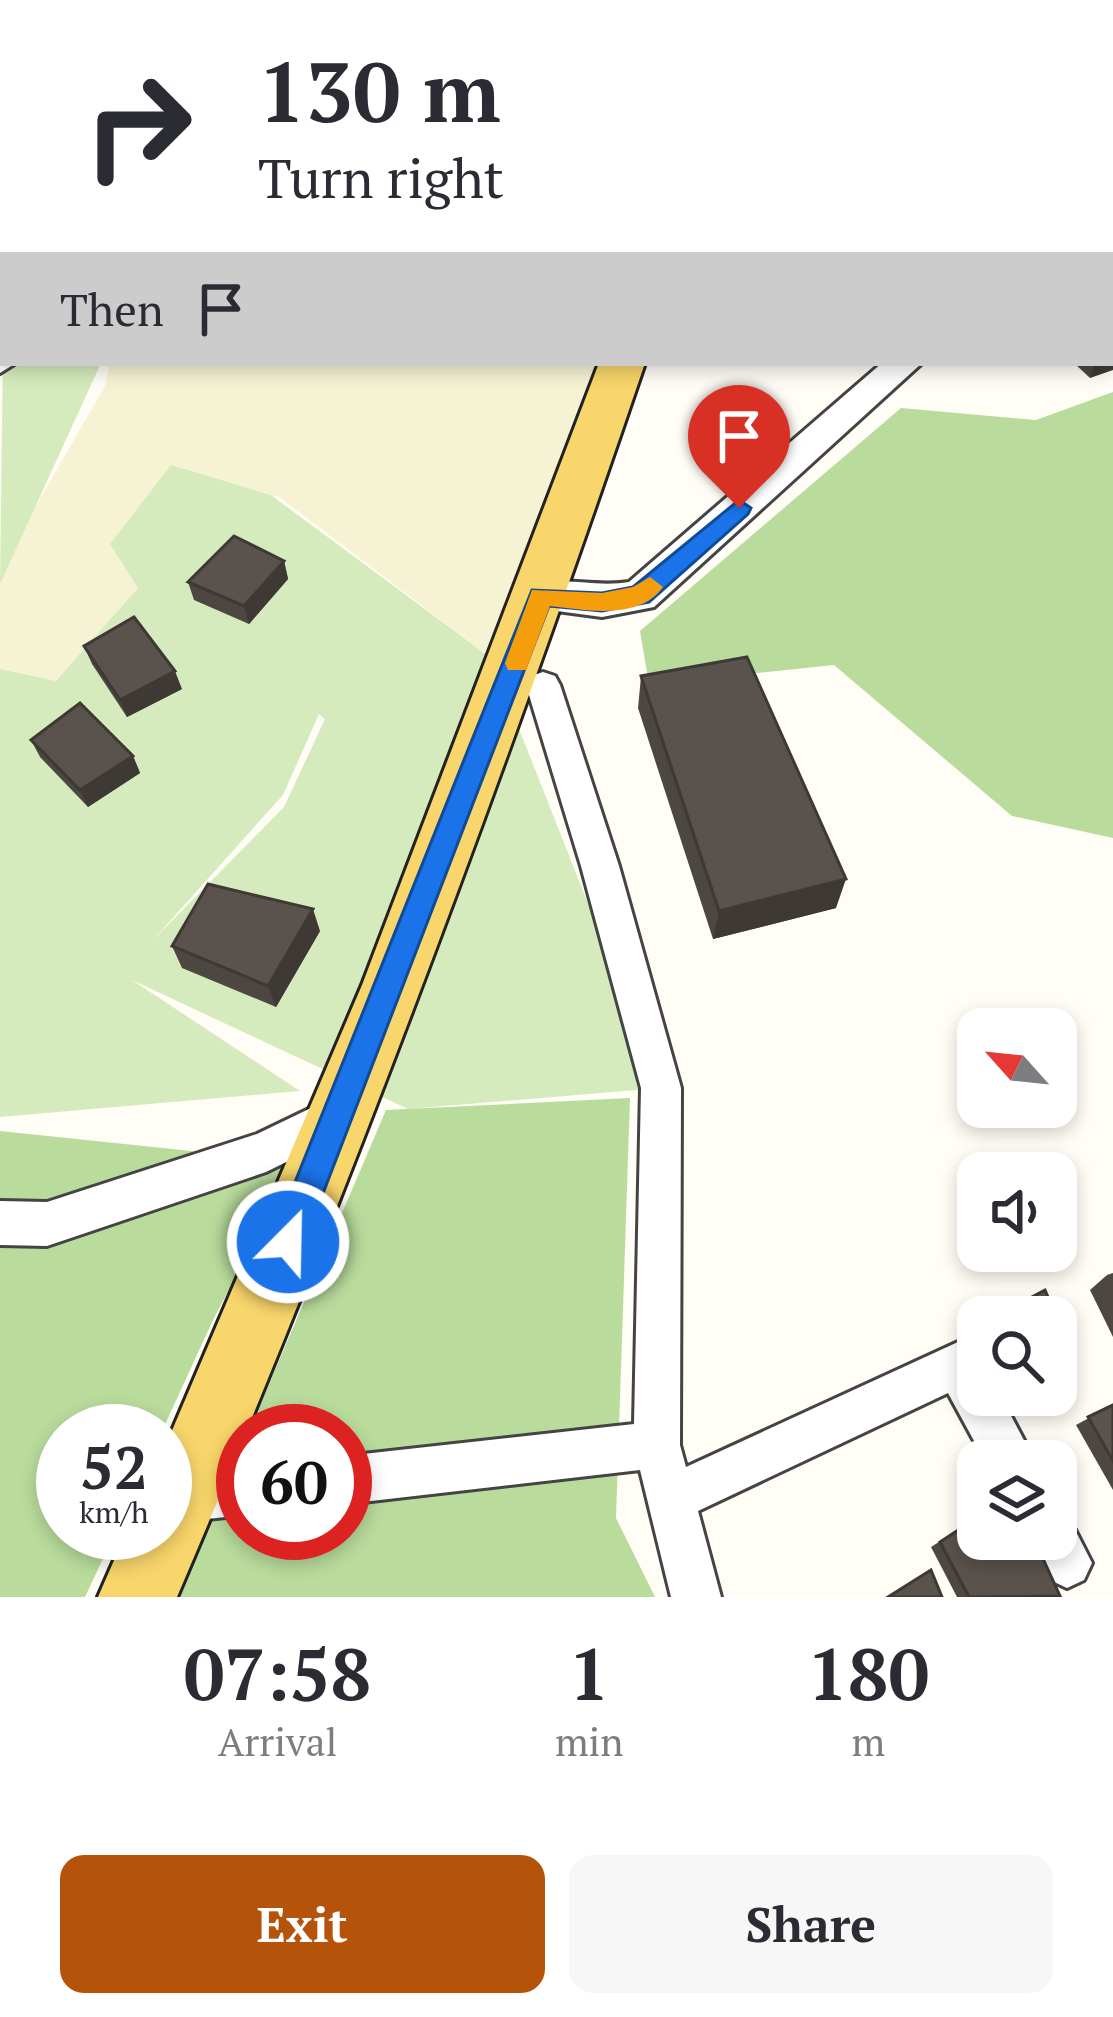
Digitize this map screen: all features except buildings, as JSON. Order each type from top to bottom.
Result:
[{"type":"main road","points":[[192,1474],[341,1114],[541,596],[621,366]]},
{"type":"main road","points":[[136,1597],[153,1560]]},
{"type":"street","points":[[541,596],[602,602],[640,596],[901,366]]},
{"type":"street","points":[[543,685],[600,866],[661,1088],[657,1444],[696,1597]]},
{"type":"street","points":[[0,1222],[47,1224],[266,1152],[341,1114]]},
{"type":"street","points":[[671,1499],[958,1365],[999,1440]]},
{"type":"street","points":[[372,1477],[657,1444]]},
{"type":"shaded area","points":[[109,366],[650,366],[637,367],[491,658],[279,497],[171,466],[144,595],[55,681],[0,680],[0,568],[105,386]]},
{"type":"green space","points":[[3,366],[100,366],[0,584]]},
{"type":"green space","points":[[1113,392],[1113,838],[1012,816],[834,665],[649,684],[640,631],[901,408],[1036,420]]},
{"type":"green space","points":[[171,465],[271,495],[491,658],[661,1088],[408,1109],[132,980],[300,1091],[0,1117],[0,669],[56,681],[138,588],[110,544]],"holes":[[[319,714],[325,719],[284,807],[153,940],[283,795]]]},
{"type":"green space","points":[[630,1098],[616,1518],[655,1597],[178,1597],[216,1508],[216,1560],[372,1560],[372,1404],[261,1404],[386,1110]]},
{"type":"green space","points":[[0,1131],[296,1162],[174,1404],[36,1404],[36,1560],[102,1560],[85,1597],[0,1597]]},
{"type":"slow traffic","points":[[517,663],[541,596],[602,602],[640,596],[650,587]]},
{"type":"route","points":[[288,1242],[541,596],[602,602],[640,596],[739,508]]}]
